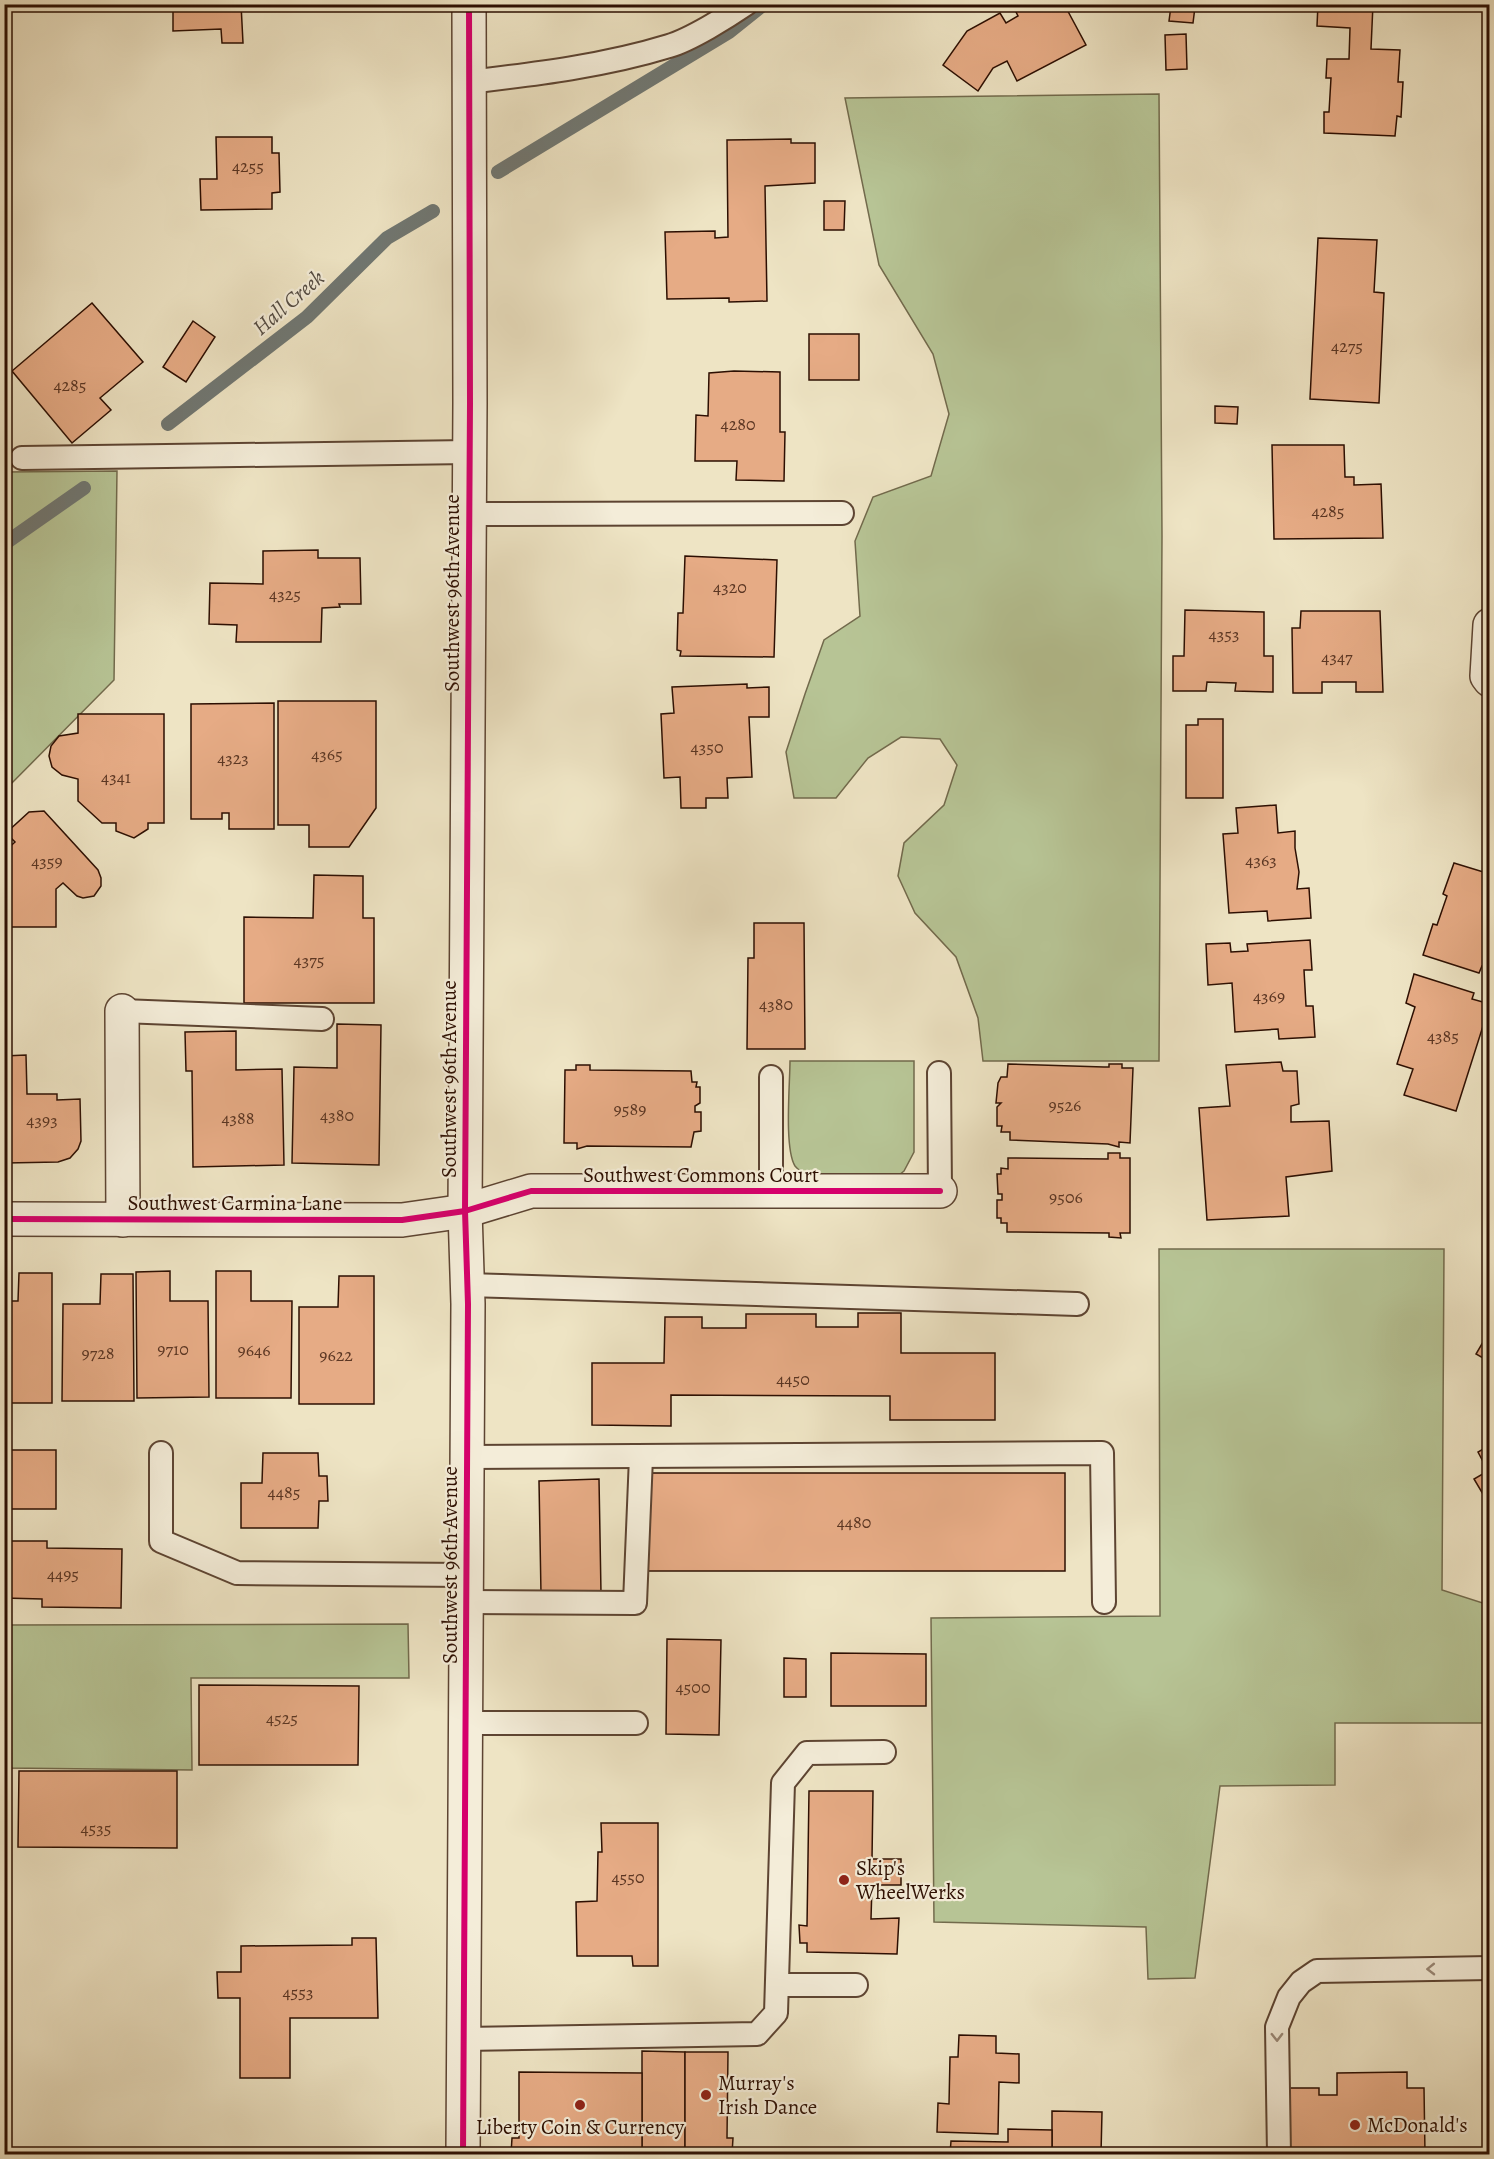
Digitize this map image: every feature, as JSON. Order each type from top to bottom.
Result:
[{"type":"street","name":"Southwest 96th Avenue","points":[[463,2154],[467,1457],[465,1211],[469,4]]},
{"type":"street","points":[[1490,625],[1487,676],[1490,680]]},
{"type":"street","points":[[122,1011],[123,1220]]},
{"type":"street","name":"Southwest Commons Court","points":[[465,1211],[531,1191],[940,1191]]},
{"type":"street","name":"Southwest Carmina Lane","points":[[4,1219],[402,1220],[465,1211]]},
{"type":"lane","points":[[469,82],[575,69],[671,46],[746,4]]},
{"type":"lane","points":[[22,458],[469,452]]},
{"type":"lane","points":[[469,514],[842,513]]},
{"type":"lane","points":[[122,1011],[322,1019]]},
{"type":"lane","points":[[939,1073],[940,1191]]},
{"type":"lane","points":[[771,1077],[771,1192]]},
{"type":"lane","points":[[467,1285],[1077,1304]]},
{"type":"lane","points":[[467,1457],[1102,1453],[1104,1602]]},
{"type":"lane","points":[[161,1454],[160,1541],[237,1574],[466,1588],[635,1603],[641,1456]]},
{"type":"lane","points":[[465,1723],[636,1723]]},
{"type":"lane","points":[[464,2039],[757,2034],[776,2013],[783,1783],[807,1753],[884,1752]]},
{"type":"lane","points":[[1279,2154],[1277,2027],[1289,1997],[1301,1982],[1317,1971],[1490,1968]]},
{"type":"lane","points":[[777,1985],[856,1985]]},
{"type":"green space","points":[[1159,94],[1162,536],[1159,1061],[983,1061],[978,1018],[956,957],[915,913],[898,876],[904,843],[944,805],[957,765],[940,739],[901,737],[868,758],[836,798],[794,798],[786,752],[824,640],[860,616],[855,541],[873,497],[931,476],[949,414],[933,354],[879,265],[845,98]]},
{"type":"green space","points":[[117,471],[114,680],[5,790],[5,472]]},
{"type":"green space","points":[[790,1061],[914,1061],[914,1152],[904,1171],[899,1175],[810,1178],[797,1168],[792,1157],[789,1131]]},
{"type":"green space","points":[[1159,1249],[1444,1249],[1442,1590],[1489,1605],[1490,1723],[1335,1723],[1335,1785],[1220,1786],[1195,1978],[1148,1979],[1146,1927],[934,1922],[931,1618],[1160,1616]]},
{"type":"green space","points":[[408,1624],[409,1678],[191,1678],[192,1770],[5,1768],[5,1625]]},
{"type":"building","points":[[173,4],[241,4],[243,43],[222,43],[221,29],[173,31]]},
{"type":"building","points":[[1012,4],[1064,4],[1086,45],[1017,81],[1007,61],[993,68],[978,91],[943,65],[967,31],[1000,13],[1006,23],[1018,16]]},
{"type":"building","points":[[1318,4],[1373,4],[1371,49],[1400,50],[1398,82],[1403,82],[1401,117],[1397,116],[1395,136],[1324,133],[1324,112],[1329,112],[1331,78],[1326,78],[1327,59],[1349,59],[1350,28],[1317,26]]},
{"type":"building","points":[[1171,6],[1195,7],[1193,23],[1169,21]]},
{"type":"building","points":[[1186,34],[1187,69],[1166,70],[1165,35]]},
{"type":"building","points":[[216,137],[272,137],[272,153],[279,153],[280,192],[272,193],[272,209],[201,210],[200,179],[217,179]]},
{"type":"building","points":[[791,139],[791,143],[815,143],[815,183],[765,186],[767,301],[729,302],[729,298],[667,299],[665,232],[715,231],[715,238],[728,237],[727,140]]},
{"type":"building","points":[[824,201],[845,201],[844,230],[824,230]]},
{"type":"building","points":[[1318,238],[1377,240],[1374,292],[1384,293],[1379,403],[1310,399]]},
{"type":"building","points":[[92,303],[143,362],[100,398],[111,410],[72,443],[12,371]]},
{"type":"building","points":[[193,321],[215,337],[186,382],[163,367]]},
{"type":"building","points":[[809,334],[859,334],[859,380],[809,380]]},
{"type":"building","points":[[780,372],[780,432],[785,432],[784,481],[736,480],[737,461],[695,461],[696,415],[708,416],[709,373]]},
{"type":"building","points":[[1215,406],[1238,407],[1237,424],[1215,423]]},
{"type":"building","points":[[1272,445],[1344,445],[1345,477],[1354,477],[1354,485],[1381,484],[1383,538],[1274,539]]},
{"type":"building","points":[[318,550],[318,558],[360,558],[361,604],[339,604],[340,607],[322,608],[321,642],[236,642],[237,625],[209,624],[210,583],[263,584],[263,551]]},
{"type":"building","points":[[685,556],[777,560],[774,657],[680,656],[681,651],[677,650],[678,613],[683,613]]},
{"type":"building","points":[[1185,610],[1264,612],[1264,656],[1273,656],[1273,692],[1235,691],[1236,683],[1207,682],[1206,691],[1173,691],[1173,656],[1184,656]]},
{"type":"building","points":[[1301,611],[1380,611],[1383,692],[1356,692],[1356,682],[1322,682],[1322,693],[1293,693],[1292,628],[1300,628]]},
{"type":"building","points":[[747,684],[747,688],[769,687],[769,717],[749,717],[752,777],[727,778],[728,798],[706,798],[706,808],[681,808],[680,777],[664,778],[661,714],[674,713],[672,687]]},
{"type":"building","points":[[278,701],[376,701],[376,808],[349,847],[309,847],[309,825],[278,825]]},
{"type":"building","points":[[274,703],[274,829],[229,829],[229,813],[222,813],[222,819],[191,819],[191,704]]},
{"type":"building","points":[[78,714],[164,714],[164,823],[148,823],[148,829],[134,838],[116,831],[116,823],[102,823],[78,801],[78,779],[62,775],[52,767],[49,756],[51,746],[59,736],[78,733]]},
{"type":"building","points":[[1198,719],[1223,719],[1223,798],[1186,798],[1186,725],[1198,725]]},
{"type":"building","points":[[1276,805],[1278,833],[1295,831],[1299,872],[1297,889],[1309,888],[1311,918],[1268,921],[1267,911],[1229,913],[1223,834],[1238,833],[1236,808]]},
{"type":"building","points":[[44,811],[98,870],[101,886],[94,896],[83,898],[77,896],[63,883],[56,889],[56,927],[4,927],[4,852],[15,842],[6,833],[29,812]]},
{"type":"building","points":[[1454,863],[1490,874],[1488,882],[1490,882],[1490,968],[1482,966],[1479,973],[1423,955],[1433,924],[1437,925],[1447,896],[1443,894]]},
{"type":"building","points":[[314,875],[363,876],[363,918],[374,918],[374,1003],[244,1003],[244,917],[313,918]]},
{"type":"building","points":[[754,923],[804,923],[805,1049],[747,1049],[748,958],[754,958]]},
{"type":"building","points":[[1310,940],[1312,970],[1304,970],[1306,1006],[1313,1006],[1315,1037],[1279,1039],[1278,1029],[1235,1032],[1232,983],[1208,985],[1206,944],[1230,943],[1231,952],[1248,951],[1247,944]]},
{"type":"building","points":[[1414,974],[1474,993],[1472,999],[1490,1004],[1456,1111],[1404,1095],[1413,1069],[1397,1064],[1415,1007],[1406,1003]]},
{"type":"building","points":[[337,1024],[381,1025],[379,1165],[292,1163],[294,1067],[337,1068]]},
{"type":"building","points":[[236,1031],[236,1070],[282,1069],[284,1165],[193,1167],[192,1071],[186,1071],[185,1032]]},
{"type":"building","points":[[26,1055],[27,1094],[57,1094],[57,1100],[80,1099],[81,1141],[78,1149],[70,1158],[58,1162],[6,1163],[4,1056]]},
{"type":"building","points":[[1281,1062],[1283,1071],[1297,1071],[1299,1104],[1291,1106],[1291,1122],[1329,1121],[1332,1171],[1286,1177],[1289,1216],[1207,1220],[1199,1108],[1230,1106],[1226,1065]]},
{"type":"building","points":[[1008,1064],[1109,1067],[1109,1064],[1122,1064],[1122,1068],[1133,1068],[1130,1143],[1119,1142],[1119,1147],[1108,1144],[1010,1140],[1010,1132],[1001,1132],[1002,1126],[997,1126],[997,1107],[1001,1103],[996,1103],[998,1083],[1001,1077],[1007,1077]]},
{"type":"building","points":[[576,1065],[590,1065],[590,1070],[691,1071],[692,1082],[697,1082],[696,1087],[700,1087],[700,1103],[695,1106],[695,1112],[701,1112],[701,1131],[694,1132],[691,1147],[587,1146],[577,1149],[577,1143],[564,1143],[565,1070],[576,1070]]},
{"type":"building","points":[[1108,1153],[1120,1153],[1120,1158],[1130,1158],[1130,1233],[1120,1233],[1121,1238],[1109,1237],[1109,1233],[1007,1232],[1007,1223],[1001,1223],[1001,1218],[997,1218],[997,1200],[1002,1200],[1002,1194],[998,1194],[997,1174],[1001,1174],[1001,1168],[1008,1169],[1008,1158],[1108,1159]]},
{"type":"building","points":[[170,1271],[170,1301],[208,1301],[209,1397],[137,1398],[136,1272]]},
{"type":"building","points":[[216,1271],[251,1271],[251,1301],[292,1301],[291,1398],[216,1398]]},
{"type":"building","points":[[19,1273],[52,1273],[52,1403],[4,1403],[4,1301],[18,1301]]},
{"type":"building","points":[[101,1274],[133,1274],[134,1401],[62,1401],[63,1304],[100,1304]]},
{"type":"building","points":[[339,1276],[374,1276],[374,1404],[299,1404],[299,1307],[338,1307]]},
{"type":"building","points":[[858,1313],[901,1313],[901,1353],[995,1353],[995,1420],[890,1420],[890,1396],[671,1395],[671,1426],[592,1425],[592,1363],[664,1363],[665,1317],[702,1317],[702,1328],[746,1328],[746,1314],[816,1314],[816,1327],[858,1327]]},
{"type":"building","points":[[1490,1330],[1490,1362],[1476,1354]]},
{"type":"building","points":[[1490,1445],[1490,1506],[1474,1479],[1488,1471],[1478,1452]]},
{"type":"building","points":[[4,1450],[56,1450],[56,1509],[4,1509]]},
{"type":"building","points":[[263,1453],[318,1453],[319,1476],[327,1476],[328,1501],[319,1501],[318,1528],[241,1528],[241,1483],[262,1483]]},
{"type":"building","points":[[643,1473],[1065,1473],[1065,1571],[643,1571]]},
{"type":"building","points":[[599,1479],[601,1593],[541,1594],[539,1481]]},
{"type":"building","points":[[4,1541],[47,1541],[47,1548],[122,1549],[121,1608],[42,1607],[42,1599],[4,1598]]},
{"type":"building","points":[[667,1639],[721,1640],[719,1735],[666,1734]]},
{"type":"building","points":[[831,1653],[926,1654],[926,1706],[831,1706]]},
{"type":"building","points":[[784,1658],[806,1659],[806,1697],[784,1697]]},
{"type":"building","points":[[199,1685],[359,1686],[358,1765],[199,1765]]},
{"type":"building","points":[[19,1771],[177,1771],[177,1848],[18,1847]]},
{"type":"building","points":[[809,1791],[873,1791],[872,1859],[901,1859],[901,1885],[872,1885],[871,1919],[899,1918],[897,1954],[807,1952],[807,1943],[800,1943],[799,1925],[807,1926]]},
{"type":"building","points":[[601,1823],[658,1823],[658,1966],[633,1966],[632,1956],[577,1956],[576,1902],[597,1901],[598,1852],[602,1852]]},
{"type":"building","points":[[352,1938],[376,1938],[378,2018],[290,2018],[290,2078],[240,2078],[240,1998],[218,1998],[217,1972],[241,1972],[241,1946],[352,1945]]},
{"type":"building","points":[[959,2035],[996,2036],[996,2053],[1019,2054],[1019,2083],[999,2082],[998,2134],[937,2132],[938,2103],[949,2104],[950,2057],[958,2057]]},
{"type":"building","points":[[642,2051],[685,2052],[685,2154],[642,2154]]},
{"type":"building","name":"Murray's Irish Dance","points":[[685,2052],[728,2052],[727,2138],[733,2138],[732,2154],[685,2154]]},
{"type":"building","name":"Liberty Coin & Currency","points":[[519,2072],[642,2073],[642,2154],[511,2154],[512,2138],[519,2138]]},
{"type":"building","name":"McDonald's","points":[[1407,2072],[1407,2088],[1424,2088],[1425,2154],[1286,2154],[1285,2088],[1319,2088],[1319,2095],[1337,2095],[1337,2073]]},
{"type":"building","points":[[1052,2111],[1102,2112],[1101,2154],[1052,2154]]},
{"type":"building","points":[[1008,2129],[1052,2130],[1052,2154],[950,2154],[951,2141],[1008,2142]]},
{"type":"building","points":[[750,2151],[821,2153],[821,2154],[750,2154]]},
{"type":"waterway","name":"Hall Creek","points":[[498,172],[729,32],[764,4]]},
{"type":"waterway","name":"Hall Creek","points":[[168,424],[307,317],[387,238],[433,211]]},
{"type":"waterway","name":"Hall Creek","points":[[4,544],[84,488]]},
{"type":"cycle path","points":[[463,2154],[468,1304],[465,1211],[470,403],[469,4]]},
{"type":"cycle path","points":[[4,1219],[402,1220],[465,1211],[531,1191],[940,1191]]},
{"type":"place","name":"Skip's WheelWerks","points":[[844,1880]]},
{"type":"place","name":"Murray's Irish Dance","points":[[706,2095]]},
{"type":"place","name":"Liberty Coin & Currency","points":[[580,2105]]},
{"type":"place","name":"McDonald's","points":[[1355,2125]]}]
